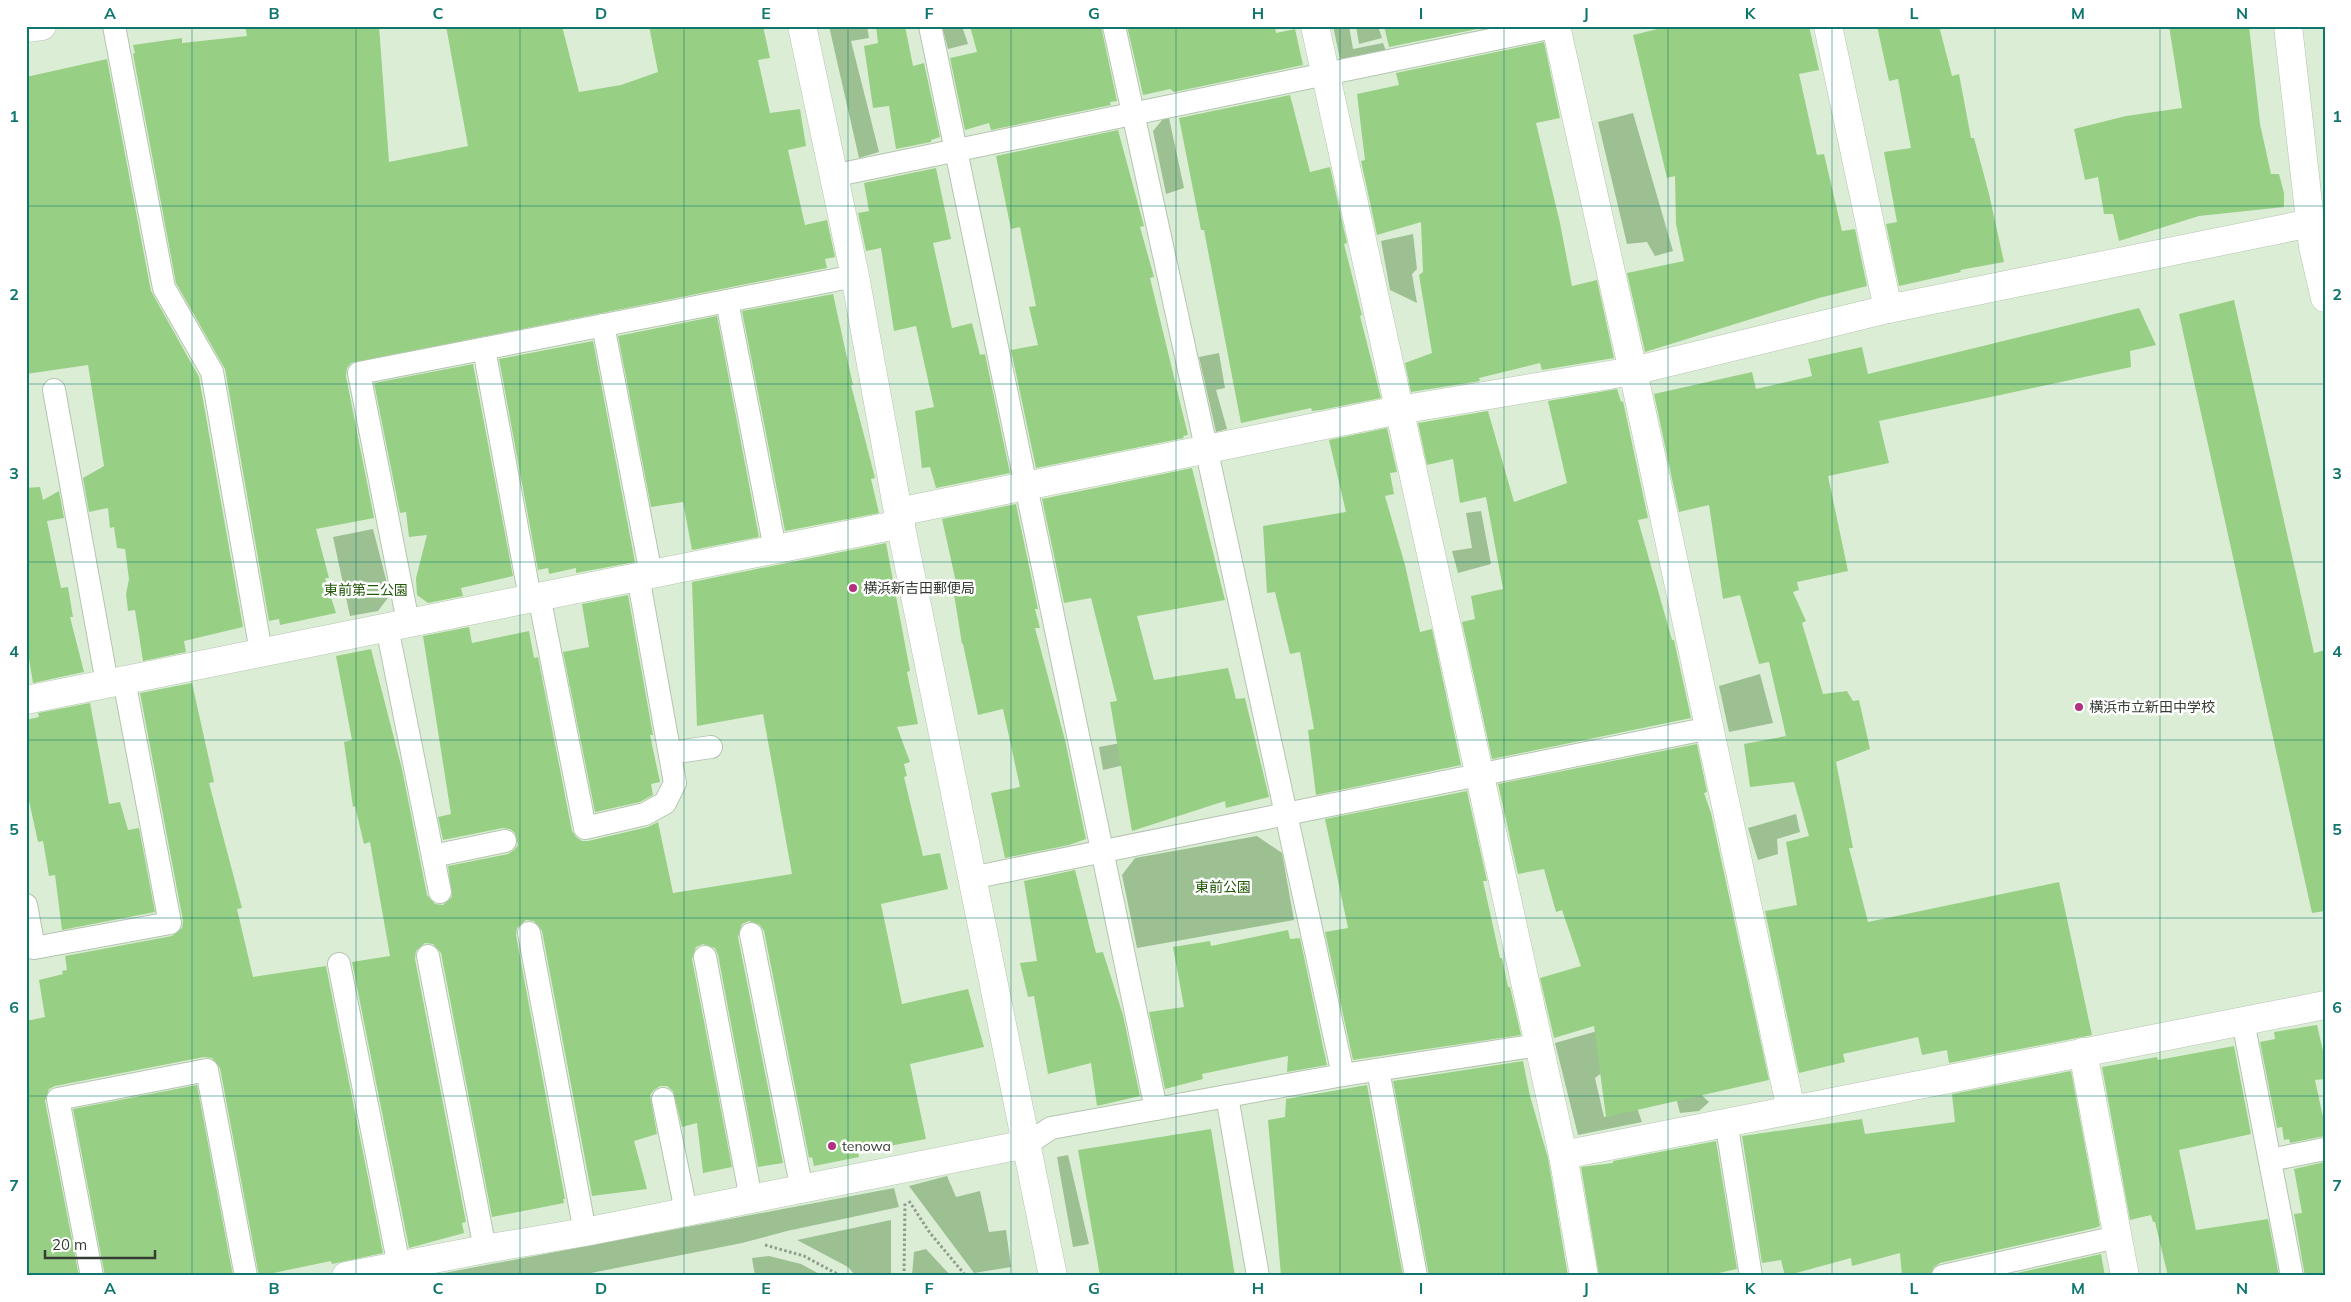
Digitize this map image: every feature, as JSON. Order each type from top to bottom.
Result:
[{"type":"street","points":[[26,28],[42,26]]},
{"type":"street","points":[[802,26],[832,176],[855,276],[900,518],[1053,1276]]},
{"type":"street","points":[[1315,26],[1563,1155],[1584,1276]]},
{"type":"street","points":[[1557,26],[1791,1110]]},
{"type":"street","points":[[1828,26],[1888,309]]},
{"type":"street","points":[[2288,26],[2313,247],[2325,298]]},
{"type":"street","points":[[26,700],[775,549],[1026,486],[1206,449],[1399,410],[1633,372],[1888,309],[2311,223]]},
{"type":"street","points":[[1563,1155],[1726,1121],[1791,1110],[2325,1004]]},
{"type":"street","points":[[2083,1052],[2125,1276]]},
{"type":"street","points":[[346,1276],[585,1232],[751,1198],[802,1190],[896,1169],[1027,1144]]},
{"type":"lane","points":[[114,26],[164,288],[212,372],[262,652]]},
{"type":"lane","points":[[930,26],[1156,1108]]},
{"type":"lane","points":[[1114,26],[1343,1075]]},
{"type":"lane","points":[[832,176],[1557,26]]},
{"type":"lane","points":[[440,892],[359,373],[855,276]]},
{"type":"lane","points":[[727,301],[775,549]]},
{"type":"lane","points":[[484,349],[585,828],[645,814],[666,802],[675,783],[645,575],[603,325]]},
{"type":"lane","points":[[26,905],[34,948],[170,923],[116,682],[54,390]]},
{"type":"lane","points":[[972,878],[1710,728]]},
{"type":"lane","points":[[670,753],[711,747]]},
{"type":"lane","points":[[433,856],[505,840]]},
{"type":"lane","points":[[529,933],[585,1232]]},
{"type":"lane","points":[[752,934],[802,1190]]},
{"type":"lane","points":[[428,956],[485,1249]]},
{"type":"lane","points":[[705,957],[751,1198]]},
{"type":"lane","points":[[339,964],[399,1266]]},
{"type":"lane","points":[[2243,1021],[2292,1276]]},
{"type":"lane","points":[[1027,1144],[1051,1128],[1343,1075],[1539,1045]]},
{"type":"lane","points":[[92,1276],[58,1099],[207,1070],[246,1276]]},
{"type":"lane","points":[[1378,1070],[1416,1276]]},
{"type":"lane","points":[[1227,1096],[1258,1276]]},
{"type":"lane","points":[[663,1099],[686,1211]]},
{"type":"lane","points":[[1726,1121],[1751,1276]]},
{"type":"lane","points":[[2270,1160],[2325,1149]]},
{"type":"lane","points":[[1942,1276],[2117,1237]]},
{"type":"path","points":[[904,1276],[905,1194],[930,1233],[966,1276]]},
{"type":"path","points":[[765,1246],[804,1256],[841,1276]]},
{"type":"green space","points":[[829,26],[867,26],[869,38],[851,41],[879,152],[859,158]]},
{"type":"green space","points":[[942,26],[962,26],[968,44],[948,49]]},
{"type":"green space","points":[[1333,26],[1349,26],[1353,49],[1383,43],[1386,51],[1340,59]]},
{"type":"green space","points":[[1356,26],[1378,26],[1382,38],[1359,44]]},
{"type":"green space","points":[[1633,113],[1673,251],[1655,256],[1647,242],[1627,244],[1598,122]]},
{"type":"green space","points":[[1169,118],[1184,188],[1166,194],[1153,131],[1163,119]]},
{"type":"green space","points":[[1413,234],[1417,269],[1412,274],[1417,303],[1390,290],[1381,241]]},
{"type":"green space","points":[[1219,353],[1225,388],[1216,390],[1227,429],[1216,432],[1199,357]]},
{"type":"green space","points":[[1481,511],[1491,564],[1458,573],[1452,551],[1472,548],[1466,513]]},
{"type":"green space","name":"東前第二公園","points":[[373,529],[390,595],[378,611],[350,616],[333,537]]},
{"type":"green space","points":[[1760,674],[1773,723],[1729,732],[1719,686]]},
{"type":"green space","points":[[1164,735],[1168,755],[1103,770],[1099,747]]},
{"type":"green space","points":[[1796,814],[1800,832],[1777,839],[1778,854],[1758,860],[1748,828]]},
{"type":"green space","name":"東前公園","points":[[1257,836],[1282,853],[1294,920],[1137,948],[1122,875],[1135,858]]},
{"type":"green space","points":[[1647,1017],[1693,1087],[1709,1102],[1699,1111],[1680,1113],[1670,1074],[1604,1071],[1595,1078],[1604,1117],[1637,1108],[1642,1122],[1578,1135],[1555,1043]]},
{"type":"green space","points":[[1068,1155],[1089,1244],[1073,1247],[1057,1157]]},
{"type":"green space","points":[[947,1176],[956,1197],[980,1191],[989,1232],[1006,1230],[1011,1267],[974,1273],[909,1186]]},
{"type":"green space","points":[[894,1188],[899,1207],[787,1231],[742,1243],[576,1276],[428,1276]]},
{"type":"green space","points":[[891,1220],[891,1276],[856,1276],[848,1267],[797,1240]]},
{"type":"green space","points":[[926,1249],[951,1276],[912,1276],[914,1252]]},
{"type":"green space","points":[[769,1256],[801,1264],[823,1276],[755,1276],[752,1258]]},
{"type":"building","points":[[245,26],[379,26],[389,162],[468,146],[446,26],[562,26],[579,92],[621,85],[658,72],[649,26],[763,26],[770,58],[758,60],[770,113],[800,109],[806,146],[788,150],[805,225],[827,220],[835,257],[825,259],[827,268],[351,363],[347,368],[346,376],[374,518],[316,529],[329,578],[325,578],[336,613],[280,625],[279,619],[269,621],[225,369],[176,283],[133,54],[135,53],[133,45],[182,38],[182,43],[247,36]]},
{"type":"building","points":[[876,26],[905,26],[913,66],[924,63],[940,137],[931,140],[931,142],[896,149],[889,106],[873,108],[864,46],[878,43]]},
{"type":"building","points":[[970,26],[1101,26],[1117,101],[1110,102],[1111,105],[991,130],[989,123],[965,130],[950,58],[977,52]]},
{"type":"building","points":[[1127,26],[1275,26],[1276,33],[1295,29],[1303,65],[1174,92],[1170,89],[1143,95]]},
{"type":"building","points":[[1384,26],[1492,26],[1389,47]]},
{"type":"building","points":[[1670,26],[1809,26],[1819,70],[1799,74],[1817,155],[1824,154],[1842,231],[1855,229],[1867,286],[1819,298],[1645,352],[1627,273],[1684,261],[1676,224],[1675,176],[1667,178],[1633,35]]},
{"type":"building","points":[[1877,26],[1939,26],[1952,76],[1959,74],[1971,138],[1974,138],[1989,194],[2004,262],[1960,270],[1961,272],[1899,286],[1886,224],[1897,222],[1884,152],[1911,148],[1898,79],[1889,81]]},
{"type":"building","points":[[2169,26],[2249,26],[2260,124],[2271,174],[2279,174],[2284,193],[2284,207],[2199,216],[2119,241],[2113,214],[2104,214],[2098,177],[2085,180],[2074,129],[2126,116],[2182,108]]},
{"type":"building","points":[[1544,42],[1560,118],[1536,123],[1560,223],[1572,286],[1597,280],[1614,358],[1542,370],[1540,363],[1479,378],[1480,381],[1411,392],[1405,363],[1432,353],[1419,275],[1423,272],[1421,222],[1377,235],[1361,161],[1365,160],[1357,94],[1399,85],[1396,73]]},
{"type":"building","points":[[107,59],[151,291],[199,377],[243,627],[184,641],[186,652],[143,661],[135,610],[128,611],[126,594],[129,579],[125,549],[117,548],[114,527],[110,528],[108,508],[89,512],[83,478],[104,466],[88,365],[26,374],[26,77]]},
{"type":"building","points":[[1290,95],[1310,172],[1330,167],[1347,243],[1344,244],[1381,398],[1321,410],[1312,411],[1311,408],[1241,423],[1204,230],[1201,230],[1179,118]]},
{"type":"building","points":[[1118,130],[1144,226],[1140,227],[1154,277],[1150,278],[1188,435],[1183,436],[1184,438],[1036,468],[1011,350],[1038,345],[1029,307],[1036,306],[1020,227],[1011,229],[996,156]]},
{"type":"building","points":[[936,168],[951,239],[933,243],[952,328],[972,323],[980,355],[985,354],[1010,473],[936,488],[930,467],[922,468],[915,411],[934,407],[916,326],[894,331],[881,248],[866,251],[858,213],[869,211],[864,183]]},
{"type":"building","points":[[833,294],[853,385],[851,385],[875,478],[871,479],[879,513],[785,531],[742,311]]},
{"type":"building","points":[[2234,300],[2314,653],[2325,650],[2325,911],[2312,913],[2179,314]]},
{"type":"building","points":[[2139,308],[2156,345],[2130,351],[2131,367],[1879,421],[1889,463],[1828,476],[1848,571],[1797,582],[1799,590],[1793,592],[1806,621],[1802,623],[1823,694],[1847,691],[1853,701],[1859,700],[1870,749],[1836,762],[1853,848],[1849,848],[1868,922],[2059,882],[2092,1035],[1949,1063],[1947,1050],[1922,1055],[1918,1037],[1843,1054],[1845,1062],[1799,1073],[1765,911],[1797,905],[1786,842],[1809,836],[1794,782],[1750,787],[1744,744],[1786,736],[1769,662],[1759,664],[1740,595],[1723,599],[1709,505],[1679,512],[1654,394],[1752,372],[1756,389],[1812,376],[1808,359],[1862,347],[1868,374]]},
{"type":"building","points":[[717,316],[759,537],[692,550],[683,502],[651,507],[618,336]]},
{"type":"building","points":[[593,341],[635,562],[576,573],[576,568],[549,574],[548,568],[538,570],[499,359]]},
{"type":"building","points":[[473,364],[513,576],[461,588],[463,596],[428,603],[417,595],[416,578],[427,535],[409,537],[406,512],[400,513],[374,383]]},
{"type":"building","points":[[1617,389],[1621,402],[1623,401],[1648,518],[1638,520],[1672,640],[1674,640],[1691,718],[1492,759],[1462,622],[1475,619],[1471,596],[1503,589],[1486,497],[1460,503],[1453,459],[1427,465],[1418,423],[1488,411],[1514,502],[1567,483],[1548,401]]},
{"type":"building","points":[[1387,428],[1397,472],[1390,473],[1394,494],[1385,496],[1405,565],[1420,632],[1432,629],[1461,765],[1316,795],[1308,730],[1314,729],[1300,652],[1290,654],[1275,592],[1267,593],[1263,526],[1346,512],[1329,440]]},
{"type":"building","points":[[1192,468],[1225,600],[1137,616],[1154,680],[1228,668],[1236,699],[1245,698],[1269,797],[1226,808],[1225,801],[1132,831],[1110,702],[1117,701],[1091,598],[1064,603],[1042,499]]},
{"type":"building","points":[[40,487],[43,500],[59,491],[64,518],[47,521],[61,588],[68,587],[73,617],[70,617],[84,672],[33,683],[26,641],[26,488]]},
{"type":"building","points":[[1016,504],[1038,609],[1035,609],[1040,628],[1035,628],[1065,740],[1086,839],[1069,845],[1005,858],[991,793],[1020,787],[1003,709],[978,715],[962,644],[953,588],[957,587],[942,519]]},
{"type":"building","points":[[886,543],[910,671],[907,672],[918,724],[897,727],[910,762],[904,764],[907,776],[904,777],[923,856],[940,853],[948,889],[881,904],[902,1004],[968,989],[984,1047],[910,1064],[926,1139],[858,1152],[859,1157],[814,1166],[812,1157],[809,1158],[764,931],[760,925],[749,921],[742,924],[738,937],[783,1163],[758,1167],[718,955],[715,948],[703,944],[696,947],[692,959],[732,1167],[703,1173],[697,1123],[682,1127],[673,1091],[667,1086],[660,1086],[650,1095],[657,1134],[634,1141],[647,1189],[592,1196],[542,931],[534,921],[526,920],[517,928],[516,935],[565,1199],[563,1199],[564,1203],[492,1217],[441,953],[433,944],[425,943],[416,951],[415,959],[466,1222],[462,1223],[464,1233],[409,1248],[352,962],[390,956],[370,842],[364,844],[355,806],[353,807],[344,742],[352,740],[336,656],[371,649],[402,769],[427,895],[435,904],[443,905],[452,897],[448,866],[508,854],[518,845],[515,833],[510,829],[503,828],[443,840],[438,817],[451,814],[423,636],[469,627],[472,643],[529,631],[534,658],[538,657],[572,831],[576,837],[582,841],[588,841],[648,827],[658,822],[673,893],[792,874],[763,714],[697,726],[692,582]]},
{"type":"building","points":[[628,595],[653,735],[650,735],[660,782],[651,784],[653,795],[640,802],[595,812],[563,652],[589,647],[582,604]]},
{"type":"building","points":[[192,683],[214,782],[209,783],[242,908],[237,909],[253,977],[326,966],[383,1253],[332,1264],[331,1261],[259,1276],[220,1068],[212,1058],[204,1057],[55,1086],[49,1089],[45,1101],[79,1276],[26,1276],[26,1021],[45,1017],[39,980],[63,974],[62,971],[67,970],[65,956],[172,936],[182,928],[183,921],[140,693]]},
{"type":"building","points":[[90,703],[109,804],[120,802],[128,830],[139,828],[155,912],[62,930],[55,875],[49,876],[43,841],[38,842],[26,787],[26,720],[39,717],[38,713]]},
{"type":"building","points":[[1697,744],[1707,792],[1704,793],[1711,813],[1769,1080],[1606,1117],[1594,1026],[1554,1038],[1540,978],[1581,966],[1562,910],[1556,912],[1544,869],[1518,874],[1498,784]]},
{"type":"building","points":[[1467,791],[1487,881],[1483,881],[1500,958],[1502,958],[1508,987],[1510,987],[1521,1035],[1353,1060],[1325,932],[1348,928],[1325,819]]},
{"type":"building","points":[[1075,870],[1096,953],[1103,952],[1123,1015],[1140,1096],[1097,1106],[1091,1063],[1048,1074],[1034,996],[1028,997],[1020,963],[1037,961],[1024,881]]},
{"type":"building","points":[[1288,930],[1290,939],[1300,938],[1327,1065],[1287,1072],[1288,1056],[1202,1074],[1203,1079],[1165,1089],[1149,1012],[1184,1007],[1173,947],[1210,941],[1211,946]]},
{"type":"building","points":[[2317,1025],[2325,1060],[2325,1079],[2315,1080],[2325,1126],[2325,1136],[2290,1143],[2289,1139],[2284,1140],[2282,1127],[2277,1128],[2260,1042],[2275,1039],[2274,1032]]},
{"type":"building","points":[[2234,1046],[2251,1134],[2179,1150],[2196,1230],[2268,1219],[2279,1276],[2168,1276],[2155,1222],[2153,1222],[2151,1215],[2130,1220],[2102,1067],[2157,1057],[2158,1060]]},
{"type":"building","points":[[1523,1061],[1530,1096],[1548,1158],[1568,1276],[1429,1276],[1393,1081]]},
{"type":"building","points":[[2071,1071],[2100,1226],[1940,1263],[1934,1267],[1930,1276],[1902,1276],[1900,1253],[1852,1266],[1851,1258],[1785,1276],[1781,1260],[1762,1263],[1742,1136],[1862,1119],[1865,1134],[1955,1122],[1952,1094]]},
{"type":"building","points":[[197,1085],[233,1276],[105,1276],[73,1109]]},
{"type":"building","points":[[1367,1085],[1403,1276],[1281,1276],[1268,1120],[1285,1117],[1286,1099]]},
{"type":"building","points":[[1211,1129],[1235,1276],[1100,1276],[1078,1150]]},
{"type":"building","points":[[1716,1141],[1737,1269],[1705,1276],[1599,1276],[1581,1167],[1613,1163],[1613,1161]]},
{"type":"building","points":[[2325,1162],[2325,1276],[2305,1276],[2294,1214],[2302,1213],[2294,1169]]},
{"type":"building","points":[[2101,1254],[2105,1276],[2004,1276]]},
{"type":"place","name":"横浜新吉田郵便局","points":[[853,588]]},
{"type":"place","name":"横浜市立新田中学校","points":[[2079,707]]},
{"type":"place","name":"tenowa","points":[[832,1146]]}]
